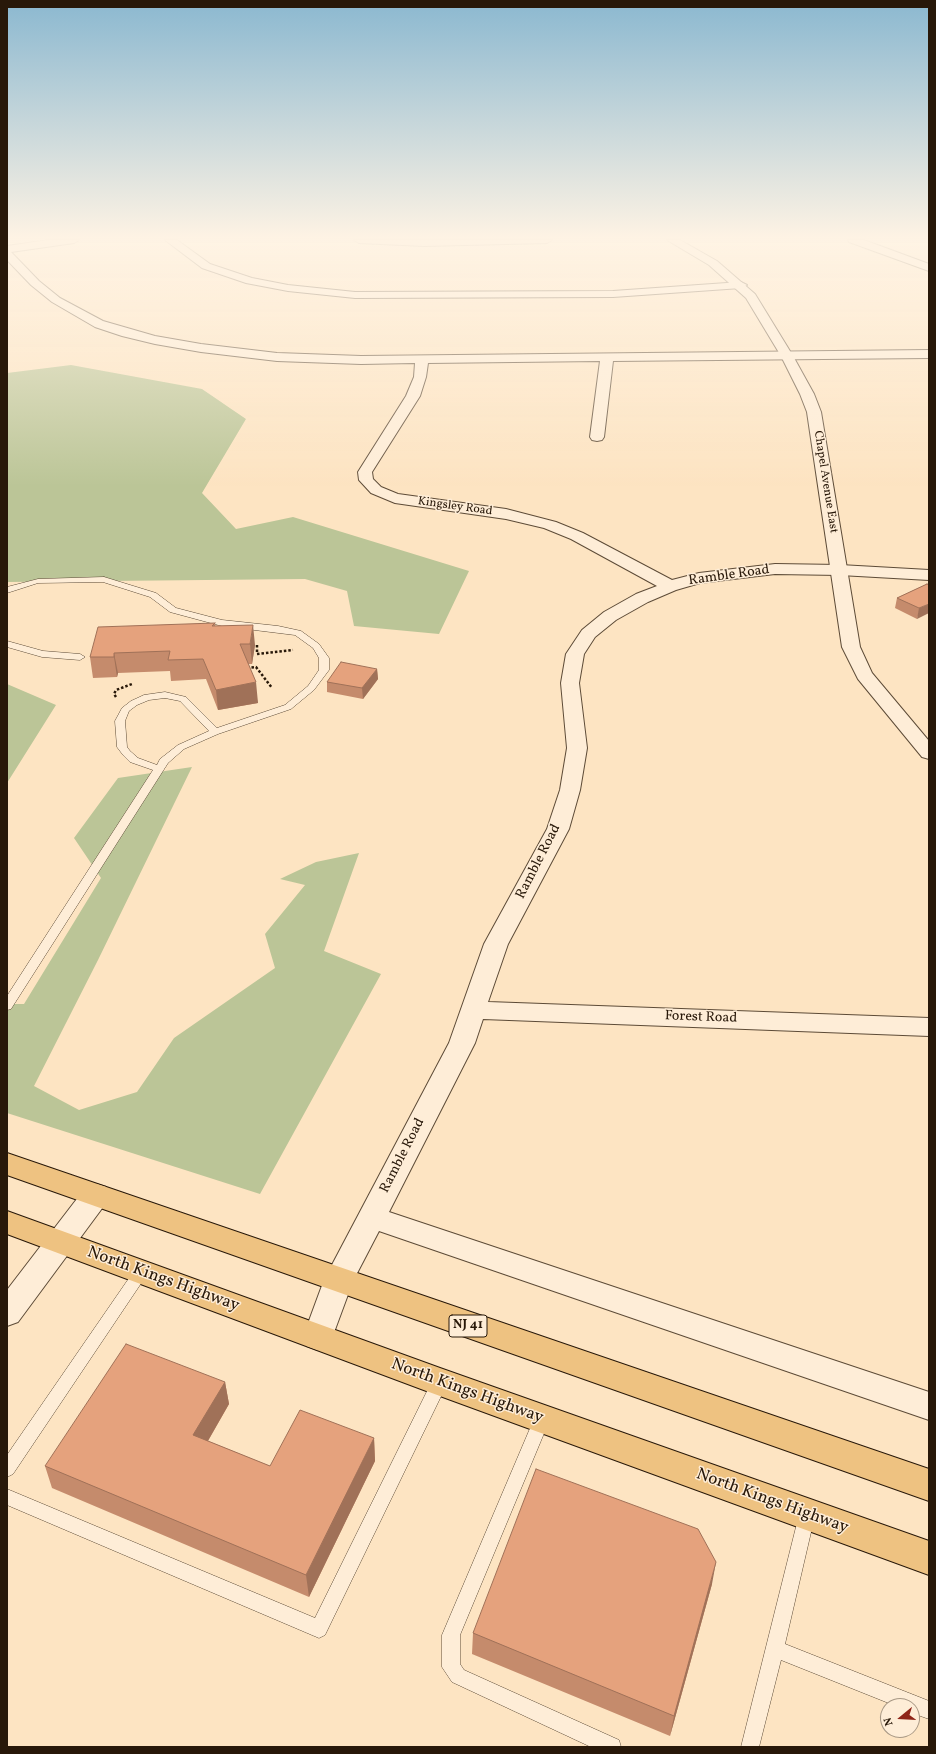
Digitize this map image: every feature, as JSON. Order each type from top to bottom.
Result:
[{"type":"main road","name":"NJ 41","points":[[7,1164],[929,1485]]},
{"type":"main road","name":"North Kings Highway","points":[[7,1222],[440,1382],[929,1558]]},
{"type":"street","points":[[95,322],[126,333],[201,348],[278,357],[333,360],[929,354]]},
{"type":"street","name":"Chapel Avenue East","points":[[767,322],[787,356],[807,394],[814,412],[851,647],[864,674],[929,753]]},
{"type":"street","points":[[598,437],[607,358]]},
{"type":"street","name":"Kingsley Road","points":[[422,360],[420,377],[414,396],[365,472],[366,480],[376,490],[395,498],[506,514],[550,525],[577,536],[670,586]]},
{"type":"street","name":"Ramble Road","points":[[318,1337],[339,1280],[462,1043],[496,944],[558,829],[570,790],[576,748],[570,683],[575,654],[588,634],[610,616],[642,598],[670,586],[699,578],[775,569],[840,570],[929,575]]},
{"type":"street","name":"Forest Road","points":[[473,1010],[929,1027]]},
{"type":"street","points":[[7,1313],[96,1195]]},
{"type":"street","points":[[371,1217],[929,1406]]},
{"type":"lane","points":[[7,590],[38,581],[104,579],[153,595],[173,610],[222,623],[278,629],[298,633],[318,648],[324,658],[324,670],[311,688],[288,707],[215,732],[181,747],[164,761],[7,1006]]},
{"type":"lane","points":[[7,644],[42,654],[80,657]]},
{"type":"lane","points":[[159,769],[134,760],[122,747],[120,721],[126,710],[134,703],[147,697],[165,695],[183,699],[215,732]]},
{"type":"lane","points":[[7,1469],[141,1272]]},
{"type":"lane","points":[[7,1497],[319,1629],[440,1382]]},
{"type":"lane","points":[[542,1419],[451,1635],[451,1667],[458,1676],[612,1747]]},
{"type":"lane","points":[[750,1747],[807,1514]]},
{"type":"lane","points":[[775,1649],[929,1710]]},
{"type":"path","points":[[257,645],[257,654],[318,648]]},
{"type":"path","points":[[242,669],[256,667],[272,688]]},
{"type":"green space","points":[[71,365],[202,389],[246,419],[202,493],[236,529],[293,517],[469,571],[439,634],[354,626],[347,591],[305,579],[7,582],[7,373]]},
{"type":"green space","points":[[7,684],[56,705],[7,783]]},
{"type":"green space","points":[[192,767],[98,960],[34,1086],[79,1110],[137,1092],[174,1038],[275,968],[265,934],[305,885],[280,879],[316,862],[359,853],[324,951],[381,974],[260,1194],[7,1113],[7,1004],[24,1004],[101,878],[74,838],[118,778]]},
{"type":"building","points":[[927,584],[929,585],[929,604],[919,608],[897,598]]},
{"type":"building","points":[[215,623],[212,626],[253,625],[250,644],[240,644],[256,682],[216,690],[203,659],[168,660],[170,651],[114,653],[114,657],[90,657],[98,627]]},
{"type":"building","points":[[341,662],[377,669],[362,688],[327,682]]},
{"type":"building","points":[[126,1344],[225,1382],[193,1435],[270,1466],[300,1410],[374,1438],[306,1575],[45,1466]]},
{"type":"building","points":[[536,1469],[698,1529],[716,1562],[674,1716],[473,1633]]}]
